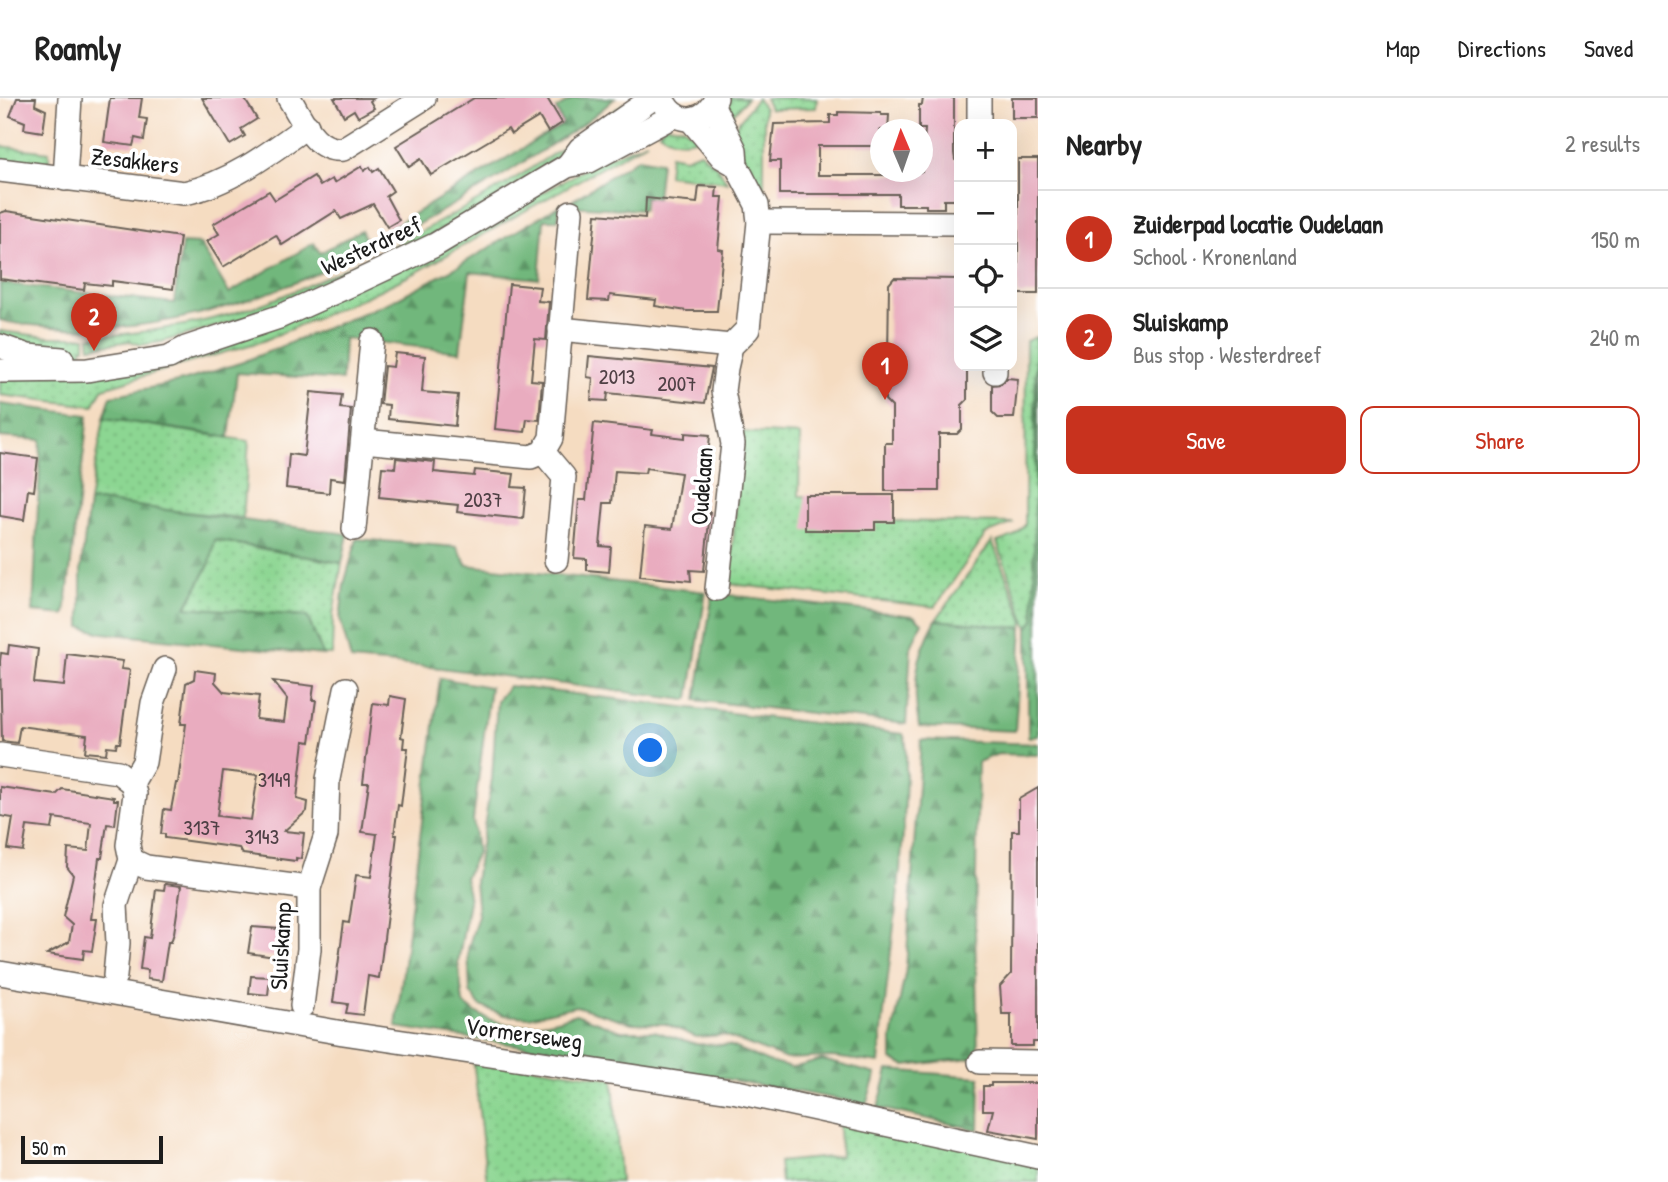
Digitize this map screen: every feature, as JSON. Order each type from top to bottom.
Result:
[{"type":"street","name":"Zesakkers","points":[[65,179],[70,98]]},
{"type":"street","points":[[289,98],[318,144],[330,150],[343,149],[424,98]]},
{"type":"street","name":"Westerdreef","points":[[567,166],[580,149],[653,98]]},
{"type":"street","points":[[979,98],[979,119]]},
{"type":"street","name":"Westerdreef","points":[[0,371],[51,372],[117,367],[169,357],[186,348],[279,317],[435,245],[567,166],[589,161],[676,111],[699,118],[715,102]]},
{"type":"street","name":"Oudelaan","points":[[715,102],[735,150],[736,166],[757,205],[760,222],[748,329],[731,346],[723,391],[733,444],[717,589]]},
{"type":"street","name":"Oudelaan","points":[[676,111],[722,157],[736,166]]},
{"type":"street","name":"Zesakkers","points":[[0,170],[184,193],[206,189],[269,153],[307,126]]},
{"type":"street","points":[[363,441],[531,457],[543,452],[551,438],[571,212]]},
{"type":"street","points":[[760,222],[954,223]]},
{"type":"street","points":[[560,329],[731,346]]},
{"type":"street","points":[[354,529],[372,341]]},
{"type":"street","name":"Westerdreef","points":[[0,346],[28,356],[53,359],[87,358],[166,346],[186,348]]},
{"type":"street","points":[[543,452],[564,477],[556,561]]},
{"type":"street","points":[[132,783],[144,762],[153,703],[165,669]]},
{"type":"street","name":"Sluiskamp","points":[[302,1006],[309,949],[309,888],[326,835],[328,779],[346,689]]},
{"type":"street","points":[[0,755],[118,772],[132,783],[135,794],[128,845],[131,860],[116,905],[118,943],[115,976]]},
{"type":"street","name":"Sluiskamp","points":[[131,860],[146,867],[309,888]]},
{"type":"street","name":"Vormerseweg","points":[[0,973],[343,1033],[692,1085],[870,1119],[1038,1157]]},
{"type":"street","points":[[980,1062],[1038,1063]]},
{"type":"green space","points":[[574,98],[615,98],[564,136],[461,200],[350,259],[292,284],[232,305],[171,320],[111,328],[52,327],[0,320],[0,283],[174,303],[182,243],[200,244],[229,293],[314,243],[320,253],[361,230],[367,242],[563,124],[556,109]]},
{"type":"green space","points":[[725,98],[747,98],[727,122]]},
{"type":"green space","points":[[757,98],[764,109],[764,200],[739,148],[734,128]]},
{"type":"green space","points":[[765,98],[817,98],[816,108],[770,109]]},
{"type":"green space","points":[[623,104],[627,110],[484,206],[400,252],[266,312],[161,342],[141,345],[130,341],[90,347],[89,337],[172,327],[236,313],[344,269],[417,234],[488,194],[557,151]]},
{"type":"green space","points":[[665,125],[683,127],[698,138],[688,141],[673,140],[659,132]]},
{"type":"green space","points":[[647,142],[415,273],[263,341],[103,388],[93,406],[0,395],[0,375],[133,370],[544,192],[603,159]]},
{"type":"green space","points":[[0,146],[49,152],[49,165],[0,159]]},
{"type":"green space","points":[[700,152],[717,167],[727,182],[668,175],[670,155],[685,158]]},
{"type":"green space","points":[[638,158],[661,162],[657,198],[645,197],[643,210],[564,206]]},
{"type":"green space","points":[[560,205],[558,220],[544,220],[539,279],[470,272],[460,352],[344,338],[342,380],[237,373],[229,437],[104,418],[111,396],[183,381],[243,362],[390,302],[457,267]]},
{"type":"green space","points":[[0,331],[48,337],[85,337],[85,348],[82,348],[82,354],[53,355],[0,342]]},
{"type":"green space","points":[[1036,337],[1034,620],[1028,628],[997,542],[1014,536],[1025,525],[1026,341]]},
{"type":"green space","points":[[1036,337],[1038,736],[1028,737],[1028,628],[1034,620]]},
{"type":"green space","points":[[0,404],[88,415],[65,615],[33,612],[41,440],[0,437]]},
{"type":"green space","points":[[104,418],[249,441],[243,518],[89,502]]},
{"type":"green space","points":[[741,432],[800,435],[799,496],[882,497],[882,521],[1014,523],[986,534],[935,607],[730,584]]},
{"type":"green space","points":[[99,501],[348,534],[342,563],[215,540],[210,563],[186,607],[307,616],[323,655],[103,633],[81,627],[81,568],[89,502]]},
{"type":"green space","points":[[357,539],[457,547],[467,565],[706,592],[689,698],[686,700],[441,668],[351,660],[340,619],[344,584]]},
{"type":"green space","points":[[215,540],[342,563],[333,615],[332,655],[323,655],[307,616],[186,608],[210,563]]},
{"type":"green space","points":[[992,541],[1024,622],[1022,628],[936,620]]},
{"type":"green space","points":[[720,594],[914,616],[922,623],[911,647],[906,724],[696,700],[712,598]]},
{"type":"green space","points":[[936,620],[1022,628],[1015,731],[919,727],[917,672]]},
{"type":"green space","points":[[440,678],[490,687],[473,820],[477,852],[465,878],[469,901],[458,962],[463,1003],[476,1013],[503,1023],[532,1025],[576,1014],[621,1031],[654,1031],[696,1044],[729,1045],[768,1062],[792,1068],[822,1060],[876,1074],[866,1104],[642,1064],[396,1027]]},
{"type":"green space","points":[[509,686],[903,734],[906,742],[904,822],[879,1063],[832,1057],[786,1059],[724,1035],[696,1037],[666,1024],[632,1023],[576,1006],[529,1017],[504,1015],[480,1006],[470,992],[468,949],[478,915],[475,881],[492,779],[497,700]]},
{"type":"green space","points":[[921,740],[1038,744],[1038,755],[998,754],[978,762],[975,930],[978,1057],[905,1066],[892,1060],[892,1038],[906,969]]},
{"type":"green space","points":[[473,1058],[613,1079],[620,1182],[487,1182]]},
{"type":"green space","points":[[888,1070],[980,1077],[979,1130],[878,1108]]},
{"type":"green space","points":[[838,1116],[1038,1161],[1038,1182],[781,1182],[779,1162],[841,1156]]},
{"type":"building","points":[[17,98],[36,98],[35,105],[46,110],[43,132],[24,129],[25,122],[10,116]]},
{"type":"building","points":[[110,98],[142,98],[139,118],[147,119],[144,140],[135,138],[133,146],[104,142]]},
{"type":"building","points":[[202,98],[244,98],[257,119],[241,129],[245,136],[230,145]]},
{"type":"building","points":[[334,98],[374,98],[370,101],[374,108],[358,117],[354,110],[344,116]]},
{"type":"building","points":[[474,98],[547,98],[562,123],[548,132],[539,117],[511,134],[508,129],[431,175],[421,159],[409,167],[396,146]]},
{"type":"building","points":[[923,98],[954,98],[954,200],[944,200],[944,208],[898,205],[898,194],[780,194],[780,161],[770,161],[774,124],[830,123],[830,115],[838,115],[838,112],[881,113],[889,115],[889,119],[870,119],[870,146],[818,146],[818,175],[870,175],[870,182],[933,182],[933,119],[919,119],[919,105],[922,105]]},
{"type":"building","points":[[1012,98],[1038,98],[1038,118],[1012,118]]},
{"type":"building","points":[[1018,159],[1038,159],[1038,294],[1018,294]]},
{"type":"building","points":[[362,166],[364,171],[370,167],[373,172],[379,168],[393,191],[386,196],[399,220],[387,227],[373,204],[341,219],[336,211],[282,245],[276,235],[223,267],[207,241],[219,234],[213,224],[269,191],[275,200],[314,176],[320,186],[332,179],[334,183]]},
{"type":"building","points":[[699,186],[717,187],[716,197],[723,197],[718,249],[723,250],[717,311],[687,311],[655,306],[656,300],[610,295],[609,301],[588,300],[596,214],[645,218],[646,198],[697,203]]},
{"type":"building","points":[[6,211],[180,237],[173,289],[112,281],[112,286],[85,283],[84,290],[0,279],[0,213]]},
{"type":"building","points":[[894,278],[954,279],[954,371],[967,371],[967,400],[962,405],[962,429],[957,434],[939,434],[939,491],[885,491],[885,443],[892,443],[892,407],[885,400],[889,284]]},
{"type":"building","points":[[509,284],[540,287],[538,301],[549,302],[546,340],[535,339],[531,380],[542,381],[539,420],[527,419],[525,432],[495,429]]},
{"type":"building","points":[[395,353],[425,356],[422,392],[458,395],[455,426],[388,419],[389,405],[380,404],[384,366],[393,367]]},
{"type":"building","points":[[589,356],[712,368],[705,403],[608,393],[607,401],[591,400],[593,378],[587,377]]},
{"type":"building","points":[[1007,378],[1018,379],[1014,418],[998,418],[992,412],[992,385],[1001,384]]},
{"type":"building","points":[[311,392],[342,395],[340,408],[351,409],[345,480],[330,478],[329,493],[286,488],[289,454],[304,456]]},
{"type":"building","points":[[594,423],[653,430],[652,434],[685,438],[685,433],[710,435],[703,512],[710,512],[704,571],[690,570],[691,581],[640,576],[645,526],[672,529],[681,473],[646,468],[645,473],[615,471],[612,503],[604,503],[600,546],[611,547],[609,572],[587,570],[587,559],[574,558],[579,500],[586,500]]},
{"type":"building","points":[[0,453],[38,458],[34,491],[28,490],[24,520],[0,516]]},
{"type":"building","points":[[396,458],[435,462],[434,472],[474,476],[475,470],[514,474],[512,487],[526,488],[523,519],[457,512],[458,505],[379,497],[382,467],[395,468]]},
{"type":"building","points":[[805,495],[894,495],[894,522],[875,522],[875,530],[805,530]]},
{"type":"building","points":[[9,645],[38,649],[34,683],[64,686],[67,654],[123,661],[121,669],[130,670],[120,743],[117,743],[116,747],[107,746],[106,754],[85,752],[87,735],[20,726],[17,743],[2,741],[0,661],[1,653],[8,654]]},
{"type":"building","points":[[195,670],[216,673],[215,682],[224,692],[259,696],[256,719],[284,722],[287,699],[273,681],[314,686],[312,700],[316,700],[310,742],[304,741],[297,799],[308,802],[307,811],[284,831],[304,833],[301,859],[296,858],[296,861],[243,854],[239,848],[165,838],[165,834],[161,834],[164,809],[171,810],[178,783],[186,724],[181,724],[186,683],[194,679]],"holes":[[[223,771],[258,775],[251,820],[217,816]]]},
{"type":"building","points":[[390,696],[406,699],[401,737],[404,738],[403,748],[408,748],[401,806],[398,805],[394,835],[397,835],[379,978],[368,976],[363,1015],[346,1013],[348,1004],[333,1002],[344,922],[349,923],[356,875],[371,877],[377,834],[362,832],[369,783],[363,783],[373,703],[389,705]]},
{"type":"building","points":[[0,787],[56,795],[62,789],[114,797],[114,800],[118,800],[115,825],[107,824],[102,858],[99,858],[91,919],[97,919],[92,951],[84,950],[83,959],[47,954],[69,942],[72,925],[63,917],[73,875],[67,867],[68,849],[88,851],[91,823],[54,818],[52,829],[27,826],[23,851],[8,849],[13,818],[0,816]]},
{"type":"building","points":[[1038,788],[1038,1042],[1033,1042],[1033,1046],[1011,1046],[1011,1014],[1002,1014],[1000,986],[1011,974],[1012,831],[1019,831],[1019,799]]},
{"type":"building","points":[[165,884],[181,886],[174,933],[171,942],[168,942],[162,981],[147,979],[148,970],[140,969],[144,937],[150,938],[156,889],[164,890]]},
{"type":"building","points":[[252,927],[279,929],[275,957],[248,953]]},
{"type":"building","points":[[251,976],[270,977],[268,995],[249,993]]},
{"type":"building","points":[[991,1083],[1038,1083],[1038,1139],[988,1130],[993,1110],[983,1110],[983,1086],[991,1086]]},
{"type":"place","name":"Sluiskamp","points":[[94,351]]},
{"type":"place","name":"Zuiderpad locatie Oudelaan","points":[[885,400]]}]
